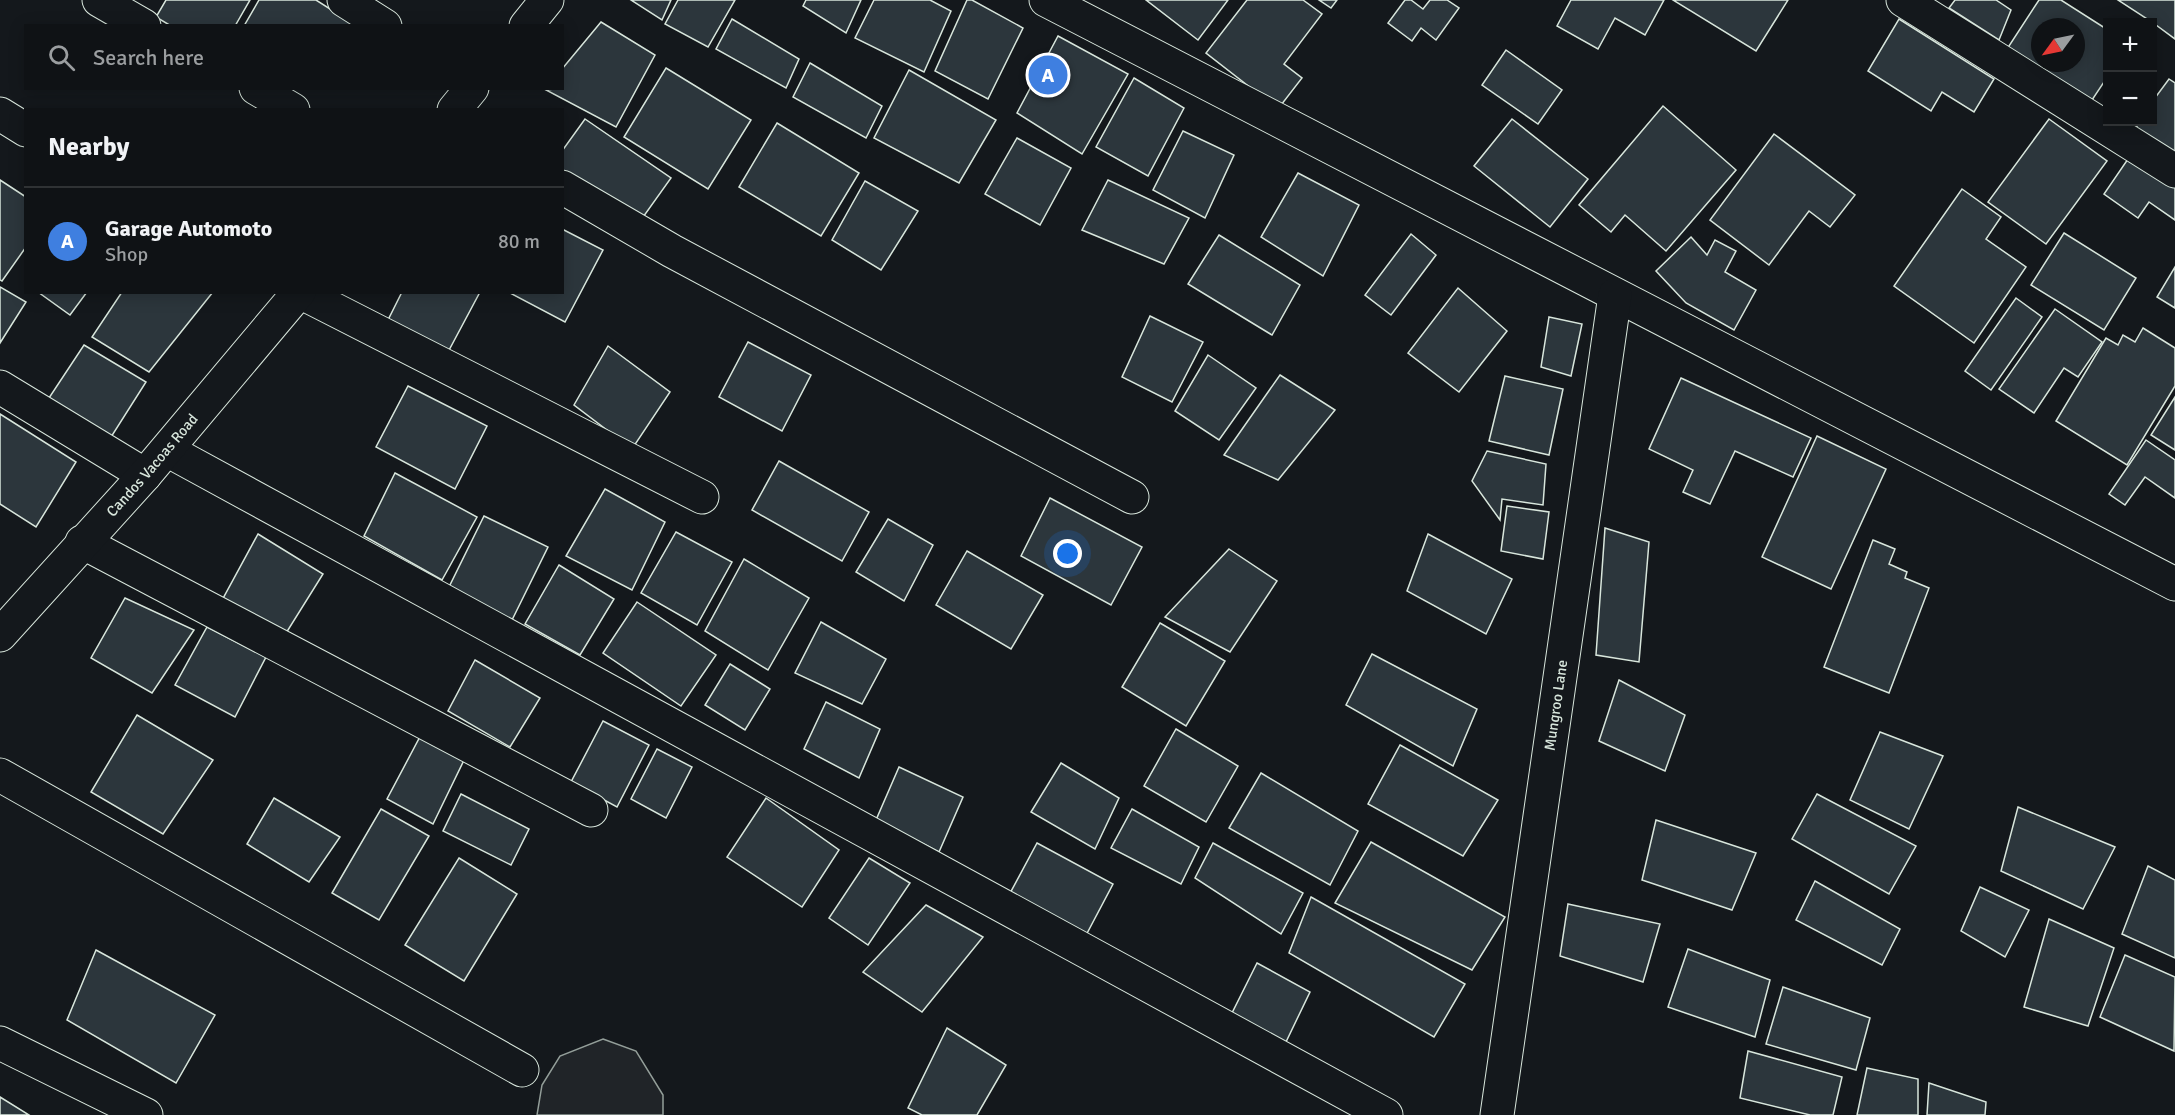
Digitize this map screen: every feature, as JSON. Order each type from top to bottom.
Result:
[{"type":"street","points":[[99,0],[141,24]]},
{"type":"street","points":[[344,0],[382,24]]},
{"type":"street","points":[[527,24],[547,0]]},
{"type":"street","points":[[1046,0],[2175,584]]},
{"type":"street","points":[[1903,0],[2175,171]]},
{"type":"street","points":[[259,90],[290,108]]},
{"type":"street","points":[[456,108],[470,90]]},
{"type":"street","points":[[0,114],[24,129]]},
{"type":"street","points":[[564,188],[672,252],[1132,498]]},
{"type":"street","name":"Candos Vacoas Road","points":[[0,635],[167,450],[298,294]]},
{"type":"street","points":[[304,294],[702,497]]},
{"type":"street","name":"Mungroo Lane","points":[[1497,1115],[1615,295]]},
{"type":"street","points":[[0,387],[146,474]]},
{"type":"street","points":[[167,450],[1386,1115]]},
{"type":"street","points":[[82,542],[591,810]]},
{"type":"street","points":[[0,775],[522,1070]]},
{"type":"street","points":[[0,1043],[146,1115]]},
{"type":"shaded area","points":[[603,1039],[636,1051],[663,1095],[663,1115],[537,1115],[542,1085],[560,1056]]},
{"type":"building","points":[[166,0],[250,0],[236,24],[168,24],[156,17]]},
{"type":"building","points":[[259,0],[316,0],[354,24],[245,24]]},
{"type":"building","points":[[631,0],[671,0],[662,20]]},
{"type":"building","points":[[678,0],[735,0],[708,47],[665,24]]},
{"type":"building","points":[[806,0],[861,0],[846,33],[803,6]]},
{"type":"building","points":[[874,0],[930,0],[951,11],[924,72],[855,38]]},
{"type":"building","points":[[967,0],[972,0],[1023,28],[988,99],[935,71]]},
{"type":"building","points":[[1146,0],[1228,0],[1198,40]]},
{"type":"building","points":[[1247,0],[1303,0],[1322,14],[1284,64],[1302,78],[1278,109],[1206,53]]},
{"type":"building","points":[[1319,0],[1337,0],[1331,8]]},
{"type":"building","points":[[1405,0],[1411,0],[1423,9],[1430,0],[1447,0],[1459,8],[1436,40],[1421,28],[1412,41],[1388,23]]},
{"type":"building","points":[[1571,0],[1664,0],[1645,35],[1615,18],[1598,49],[1557,26]]},
{"type":"building","points":[[1673,0],[1788,0],[1756,51]]},
{"type":"building","points":[[1955,0],[1996,0],[2011,10],[1999,40],[1949,8]]},
{"type":"building","points":[[2039,0],[2061,0],[2103,27],[2103,84],[2090,103],[2042,72],[2085,72],[2085,18],[2031,18],[2031,65],[2007,49]]},
{"type":"building","points":[[2118,0],[2175,0],[2175,39],[2157,26],[2157,18],[2146,18]]},
{"type":"building","points":[[732,19],[799,59],[786,88],[716,49]]},
{"type":"building","points":[[1899,19],[1994,79],[1974,112],[1942,92],[1931,111],[1868,71]]},
{"type":"building","points":[[601,22],[655,55],[616,127],[546,90],[564,90],[564,67]]},
{"type":"building","points":[[1058,36],[1128,74],[1082,154],[1017,113]]},
{"type":"building","points":[[1506,50],[1562,90],[1538,124],[1482,85]]},
{"type":"building","points":[[810,63],[882,106],[866,138],[793,97]]},
{"type":"building","points":[[666,68],[751,120],[708,189],[624,137]]},
{"type":"building","points":[[909,70],[996,120],[959,183],[874,138]]},
{"type":"building","points":[[1134,78],[1184,108],[1148,176],[1096,147]]},
{"type":"building","points":[[2169,79],[2175,83],[2175,162],[2132,133],[2137,126],[2157,126],[2157,95]]},
{"type":"building","points":[[1663,106],[1736,170],[1666,251],[1625,215],[1611,232],[1579,205]]},
{"type":"building","points":[[585,119],[671,178],[636,227],[564,176],[564,148]]},
{"type":"building","points":[[1512,119],[1588,179],[1550,227],[1474,166]]},
{"type":"building","points":[[2049,119],[2107,161],[2046,244],[1988,202]]},
{"type":"building","points":[[777,123],[859,173],[821,236],[739,187]]},
{"type":"building","points":[[1183,131],[1234,155],[1205,218],[1153,190]]},
{"type":"building","points":[[1774,134],[1855,195],[1830,227],[1809,211],[1769,265],[1710,220]]},
{"type":"building","points":[[1017,138],[1071,168],[1040,225],[985,194]]},
{"type":"building","points":[[2130,156],[2175,188],[2175,220],[2149,202],[2138,218],[2104,194]]},
{"type":"building","points":[[1298,173],[1359,205],[1323,276],[1261,237]]},
{"type":"building","points":[[0,180],[24,196],[24,250],[2,281],[0,280]]},
{"type":"building","points":[[1108,180],[1189,218],[1164,264],[1082,230]]},
{"type":"building","points":[[865,181],[918,211],[881,270],[832,240]]},
{"type":"building","points":[[1962,189],[2001,217],[1986,239],[2026,267],[1974,343],[1894,286]]},
{"type":"building","points":[[564,230],[603,250],[565,322],[512,294],[564,294]]},
{"type":"building","points":[[2064,233],[2136,278],[2104,330],[2031,285]]},
{"type":"building","points":[[1411,234],[1436,255],[1391,315],[1365,295]]},
{"type":"building","points":[[1219,235],[1300,285],[1272,335],[1188,284]]},
{"type":"building","points":[[1691,237],[1707,255],[1715,240],[1736,251],[1725,272],[1756,290],[1734,330],[1686,303],[1656,271]]},
{"type":"building","points":[[2175,267],[2175,308],[2157,297]]},
{"type":"building","points":[[0,287],[26,302],[0,343]]},
{"type":"building","points":[[1458,288],[1507,331],[1459,392],[1408,353]]},
{"type":"building","points":[[41,294],[86,294],[70,315]]},
{"type":"building","points":[[121,294],[211,294],[149,372],[92,337]]},
{"type":"building","points":[[401,294],[479,294],[448,352],[387,322]]},
{"type":"building","points":[[2016,298],[2042,317],[1991,390],[1965,371]]},
{"type":"building","points":[[2055,309],[2102,342],[2078,377],[2064,368],[2034,413],[1999,389]]},
{"type":"building","points":[[1150,316],[1203,342],[1172,402],[1122,377]]},
{"type":"building","points":[[1549,317],[1582,324],[1571,376],[1541,367]]},
{"type":"building","points":[[2143,328],[2175,348],[2175,386],[2127,465],[2056,421],[2106,338],[2118,345],[2123,335],[2135,342]]},
{"type":"building","points":[[748,342],[811,375],[782,431],[719,397]]},
{"type":"building","points":[[84,345],[146,382],[106,445],[43,407]]},
{"type":"building","points":[[608,346],[670,392],[632,449],[574,405]]},
{"type":"building","points":[[1208,355],[1256,388],[1219,440],[1175,411]]},
{"type":"building","points":[[1280,375],[1335,410],[1278,480],[1224,455]]},
{"type":"building","points":[[1505,376],[1563,389],[1549,455],[1489,441]]},
{"type":"building","points":[[1681,378],[1811,438],[1793,477],[1735,451],[1710,504],[1683,492],[1693,470],[1649,449]]},
{"type":"building","points":[[408,386],[487,426],[455,489],[376,447]]},
{"type":"building","points":[[2175,397],[2175,450],[2151,435]]},
{"type":"building","points":[[0,414],[76,462],[36,527],[0,504]]},
{"type":"building","points":[[1817,436],[1886,469],[1831,589],[1762,557]]},
{"type":"building","points":[[2146,440],[2175,460],[2175,498],[2145,477],[2125,505],[2109,494]]},
{"type":"building","points":[[1487,451],[1546,464],[1543,505],[1502,499],[1500,520],[1472,481]]},
{"type":"building","points":[[779,461],[869,512],[842,561],[752,510]]},
{"type":"building","points":[[395,473],[477,517],[442,580],[364,536]]},
{"type":"building","points":[[605,489],[665,522],[632,590],[566,556]]},
{"type":"building","points":[[1050,498],[1142,547],[1111,605],[1021,556]]},
{"type":"building","points":[[1507,506],[1549,512],[1543,559],[1501,551]]},
{"type":"building","points":[[484,516],[548,547],[512,620],[449,587]]},
{"type":"building","points":[[888,519],[933,545],[904,601],[856,572]]},
{"type":"building","points":[[1605,528],[1649,542],[1639,662],[1596,655]]},
{"type":"building","points":[[676,532],[732,562],[697,625],[641,593]]},
{"type":"building","points":[[258,534],[323,574],[283,638],[220,604]]},
{"type":"building","points":[[1428,534],[1512,579],[1486,634],[1407,591]]},
{"type":"building","points":[[1873,540],[1895,549],[1889,564],[1907,572],[1905,578],[1929,588],[1889,693],[1824,667]]},
{"type":"building","points":[[1229,549],[1277,581],[1230,652],[1165,617]]},
{"type":"building","points":[[967,551],[1043,595],[1011,649],[936,605]]},
{"type":"building","points":[[744,559],[809,598],[768,670],[705,631]]},
{"type":"building","points":[[559,565],[614,599],[580,655],[525,624]]},
{"type":"building","points":[[125,598],[194,630],[152,693],[91,658]]},
{"type":"building","points":[[637,602],[716,655],[681,706],[603,653]]},
{"type":"building","points":[[821,622],[886,659],[862,704],[795,673]]},
{"type":"building","points":[[1160,623],[1225,661],[1186,726],[1122,687]]},
{"type":"building","points":[[207,627],[266,657],[235,717],[175,685]]},
{"type":"building","points":[[1372,654],[1477,709],[1453,766],[1346,705]]},
{"type":"building","points":[[475,660],[540,698],[510,747],[448,711]]},
{"type":"building","points":[[730,664],[770,689],[745,730],[705,705]]},
{"type":"building","points":[[1619,680],[1685,715],[1665,771],[1599,741]]},
{"type":"building","points":[[826,702],[880,729],[859,778],[804,749]]},
{"type":"building","points":[[137,715],[213,760],[163,834],[91,792]]},
{"type":"building","points":[[603,721],[649,745],[617,807],[571,782]]},
{"type":"building","points":[[1176,729],[1238,766],[1206,822],[1144,786]]},
{"type":"building","points":[[423,731],[467,754],[433,824],[387,799]]},
{"type":"building","points":[[1880,732],[1943,756],[1909,829],[1850,800]]},
{"type":"building","points":[[1400,745],[1498,800],[1463,856],[1368,804]]},
{"type":"building","points":[[657,749],[692,767],[666,818],[631,799]]},
{"type":"building","points":[[1061,763],[1119,798],[1095,849],[1031,812]]},
{"type":"building","points":[[899,767],[963,797],[939,852],[876,820]]},
{"type":"building","points":[[1261,773],[1358,831],[1330,885],[1229,828]]},
{"type":"building","points":[[461,794],[529,829],[511,865],[443,831]]},
{"type":"building","points":[[1817,794],[1916,846],[1889,894],[1792,839]]},
{"type":"building","points":[[274,798],[340,837],[309,882],[247,844]]},
{"type":"building","points":[[766,798],[839,850],[802,907],[727,857]]},
{"type":"building","points":[[2018,807],[2115,847],[2083,909],[2001,871]]},
{"type":"building","points":[[381,809],[429,836],[379,920],[332,893]]},
{"type":"building","points":[[1132,809],[1199,847],[1181,884],[1111,848]]},
{"type":"building","points":[[1656,820],[1756,853],[1732,910],[1642,880]]},
{"type":"building","points":[[1371,842],[1505,917],[1472,970],[1335,903]]},
{"type":"building","points":[[1037,843],[1113,884],[1084,939],[1008,897]]},
{"type":"building","points":[[1213,843],[1303,893],[1281,934],[1195,878]]},
{"type":"building","points":[[459,858],[517,894],[464,981],[405,945]]},
{"type":"building","points":[[869,858],[910,883],[868,945],[829,918]]},
{"type":"building","points":[[2148,866],[2175,880],[2175,958],[2122,934]]},
{"type":"building","points":[[1815,881],[1900,929],[1882,965],[1796,920]]},
{"type":"building","points":[[1980,887],[2029,910],[2005,957],[1961,931]]},
{"type":"building","points":[[1311,897],[1465,984],[1434,1037],[1289,953]]},
{"type":"building","points":[[1568,904],[1660,924],[1643,982],[1560,956]]},
{"type":"building","points":[[926,905],[983,937],[922,1012],[863,972]]},
{"type":"building","points":[[2049,919],[2114,948],[2088,1026],[2024,1007]]},
{"type":"building","points":[[1688,949],[1770,980],[1755,1037],[1668,1007]]},
{"type":"building","points":[[96,950],[215,1015],[176,1083],[67,1020]]},
{"type":"building","points":[[2125,955],[2175,977],[2174,1051],[2100,1017]]},
{"type":"building","points":[[1257,963],[1310,992],[1285,1044],[1230,1017]]},
{"type":"building","points":[[1783,987],[1870,1018],[1856,1070],[1766,1044]]},
{"type":"building","points":[[947,1028],[1006,1065],[977,1115],[922,1115],[908,1108]]},
{"type":"building","points":[[1748,1051],[1842,1077],[1833,1115],[1810,1115],[1740,1098]]},
{"type":"building","points":[[1867,1068],[1918,1079],[1918,1115],[1857,1115]]},
{"type":"building","points":[[1929,1083],[1986,1102],[1985,1115],[1927,1115]]},
{"type":"building","points":[[0,1097],[29,1115],[0,1115]]},
{"type":"place","name":"Garage Automoto","points":[[1048,75]]}]
